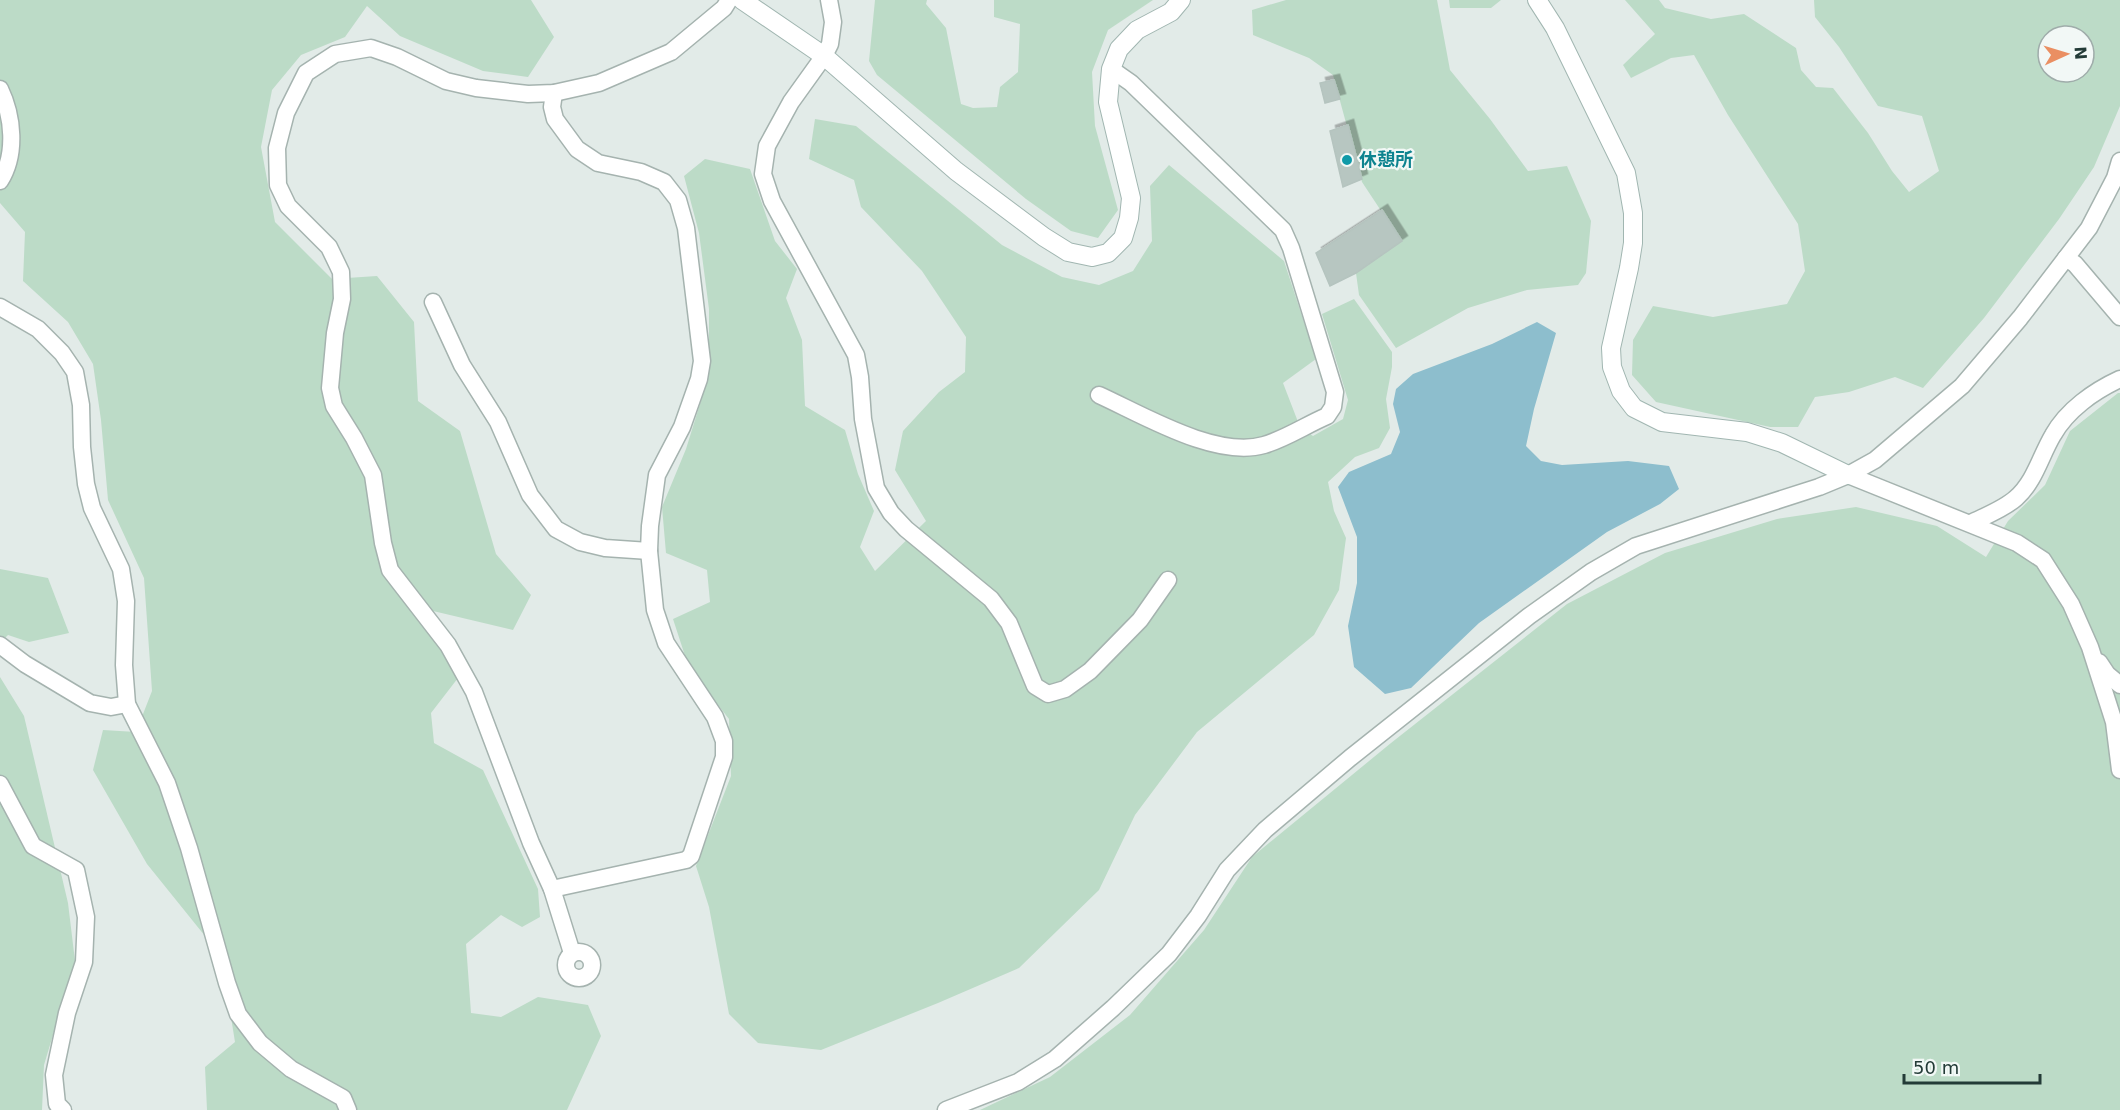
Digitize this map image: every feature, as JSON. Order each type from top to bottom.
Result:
[{"type":"street","points":[[572,953],[552,889],[531,843],[474,692],[448,645],[390,570],[383,543],[373,475],[334,406],[330,388],[335,333],[342,299],[340,272],[329,248],[288,206],[278,186],[277,148],[286,113],[306,73],[335,54],[371,48],[397,57],[447,81],[476,88],[528,94],[554,93],[598,83],[671,52],[724,8],[729,0]]},
{"type":"street","points":[[742,0],[824,56],[956,171],[1044,237],[1068,252],[1092,257],[1108,253],[1123,238],[1130,208],[1131,198],[1108,102],[1111,69],[1119,49],[1137,30],[1171,12],[1181,0]]},
{"type":"street","points":[[830,0],[833,22],[830,44],[791,102],[766,146],[763,174],[772,201],[855,355],[860,377],[863,419],[876,488],[891,513],[906,529],[991,599],[1009,623],[1035,686],[1048,694],[1065,689],[1090,671],[1140,620],[1168,580]]},
{"type":"street","points":[[1537,0],[1555,28],[1626,172],[1633,213],[1633,243],[1611,348],[1612,367],[1621,391],[1634,408],[1662,422],[1747,432],[1782,443],[1848,475],[2017,543],[2043,560],[2071,604],[2090,647],[2114,722],[2120,770]]},
{"type":"street","points":[[1099,395],[1202,442],[1228,447],[1263,445],[1327,416],[1333,407],[1335,392],[1291,248],[1283,230],[1131,83],[1111,69]]},
{"type":"street","points":[[0,88],[6,101],[12,142],[7,170],[0,181]]},
{"type":"street","points":[[552,889],[687,860],[691,856],[723,757],[724,741],[715,717],[666,643],[655,610],[649,551],[657,475],[682,427],[699,380],[702,361],[686,228],[678,200],[664,182],[641,172],[598,163],[577,149],[555,119],[552,107],[554,93]]},
{"type":"street","points":[[946,1110],[1018,1082],[1055,1059],[1169,954],[1198,916],[1227,870],[1266,830],[1350,758],[1529,616],[1591,572],[1636,546],[1819,487],[1875,460],[1962,386],[2020,318],[2089,228],[2115,178],[2120,161]]},
{"type":"street","points":[[2066,258],[2075,264],[2120,317]]},
{"type":"street","points":[[433,302],[462,365],[498,422],[530,495],[556,529],[580,542],[605,548],[649,551]]},
{"type":"street","points":[[0,307],[38,329],[62,353],[75,372],[81,405],[86,484],[92,508],[121,569],[126,601],[124,665],[127,704],[167,783],[189,848],[238,1014],[260,1043],[291,1069],[343,1098],[348,1110]]},
{"type":"street","points":[[1971,523],[2015,500],[2033,478],[2053,434],[2070,411],[2107,385],[2120,379]]},
{"type":"street","points":[[0,645],[25,664],[90,703],[111,707],[127,704]]},
{"type":"street","points":[[2090,647],[2107,674],[2120,686]]},
{"type":"street","points":[[0,784],[33,846],[76,870],[86,917],[84,962],[67,1013],[54,1075],[57,1104],[63,1110]]},
{"type":"green space","points":[[0,0],[531,0],[554,37],[528,77],[483,71],[400,36],[367,6],[345,37],[301,55],[272,90],[261,147],[275,222],[332,279],[377,276],[414,322],[418,401],[460,431],[496,554],[531,595],[513,630],[412,606],[439,642],[458,678],[431,713],[434,743],[483,770],[538,889],[540,917],[522,927],[501,915],[466,944],[471,1013],[501,1017],[538,997],[588,1005],[601,1036],[567,1110],[207,1110],[205,1067],[235,1042],[230,1011],[205,936],[147,864],[93,770],[103,730],[136,732],[152,691],[144,578],[108,500],[101,420],[93,364],[68,322],[23,281],[25,232],[0,203]]},
{"type":"green space","points":[[875,0],[927,0],[926,4],[946,28],[961,104],[973,108],[997,107],[1000,87],[1018,72],[1020,24],[994,17],[994,0],[1153,0],[1108,30],[1092,72],[1095,126],[1118,210],[1098,238],[1071,231],[1026,199],[877,75],[869,61]]},
{"type":"green space","points":[[1286,0],[1437,0],[1450,70],[1528,171],[1567,166],[1591,221],[1586,273],[1578,285],[1527,290],[1468,308],[1396,348],[1359,295],[1356,273],[1401,241],[1362,182],[1333,75],[1309,58],[1253,35],[1252,10]]},
{"type":"green space","points":[[1449,0],[1501,0],[1491,8],[1450,8]]},
{"type":"green space","points":[[1625,0],[1659,0],[1665,8],[1711,19],[1744,14],[1796,48],[1801,70],[1816,87],[1833,88],[1909,192],[1939,171],[1922,116],[1878,106],[1839,47],[1815,17],[1814,0],[2120,0],[2120,106],[2094,167],[2059,219],[1984,318],[1923,388],[1895,377],[1849,392],[1815,397],[1798,427],[1770,427],[1656,402],[1632,375],[1633,340],[1653,306],[1713,317],[1787,304],[1805,271],[1798,224],[1728,115],[1694,55],[1671,58],[1631,78],[1623,65],[1655,34]]},
{"type":"green space","points":[[815,119],[856,126],[1002,245],[1062,277],[1099,285],[1133,271],[1152,241],[1150,186],[1169,165],[1284,261],[1316,359],[1283,383],[1300,427],[1313,436],[1343,419],[1348,400],[1322,314],[1354,299],[1392,352],[1392,367],[1386,399],[1390,428],[1379,448],[1355,457],[1328,482],[1334,511],[1346,538],[1339,590],[1314,635],[1197,732],[1135,815],[1099,890],[1019,968],[821,1050],[758,1043],[729,1014],[709,907],[696,866],[731,776],[729,719],[689,668],[673,619],[710,602],[707,570],[666,553],[662,507],[686,449],[709,375],[709,309],[699,233],[684,176],[705,159],[750,169],[775,241],[797,269],[786,298],[802,340],[805,406],[845,430],[858,474],[874,511],[860,547],[875,571],[926,521],[895,470],[903,431],[939,392],[965,372],[966,337],[922,271],[861,207],[854,180],[809,159]]},
{"type":"green space","points":[[2120,393],[2120,1110],[980,1110],[1050,1077],[1130,1015],[1204,930],[1252,857],[1391,743],[1567,604],[1665,553],[1777,519],[1856,507],[1937,526],[1986,557],[2008,521],[2045,485],[2070,431]]},
{"type":"green space","points":[[0,569],[48,578],[69,633],[29,642],[8,635],[0,643]]},
{"type":"green space","points":[[0,677],[24,716],[68,903],[75,961],[44,1065],[42,1110],[0,1110]]},
{"type":"water","points":[[1537,322],[1556,333],[1526,446],[1541,461],[1562,465],[1628,461],[1669,466],[1679,489],[1660,504],[1607,532],[1479,623],[1411,688],[1385,694],[1354,667],[1348,626],[1357,583],[1357,537],[1338,487],[1349,472],[1391,454],[1400,432],[1393,404],[1396,389],[1413,374],[1492,344]]},
{"type":"building","points":[[1334,80],[1340,99],[1325,103],[1320,83]]},
{"type":"building","name":"休憩所","points":[[1348,125],[1362,179],[1343,187],[1330,131]]},
{"type":"building","points":[[1382,210],[1402,241],[1356,273],[1330,286],[1316,253]]},
{"type":"place","name":"休憩所","points":[[1347,160]]}]
